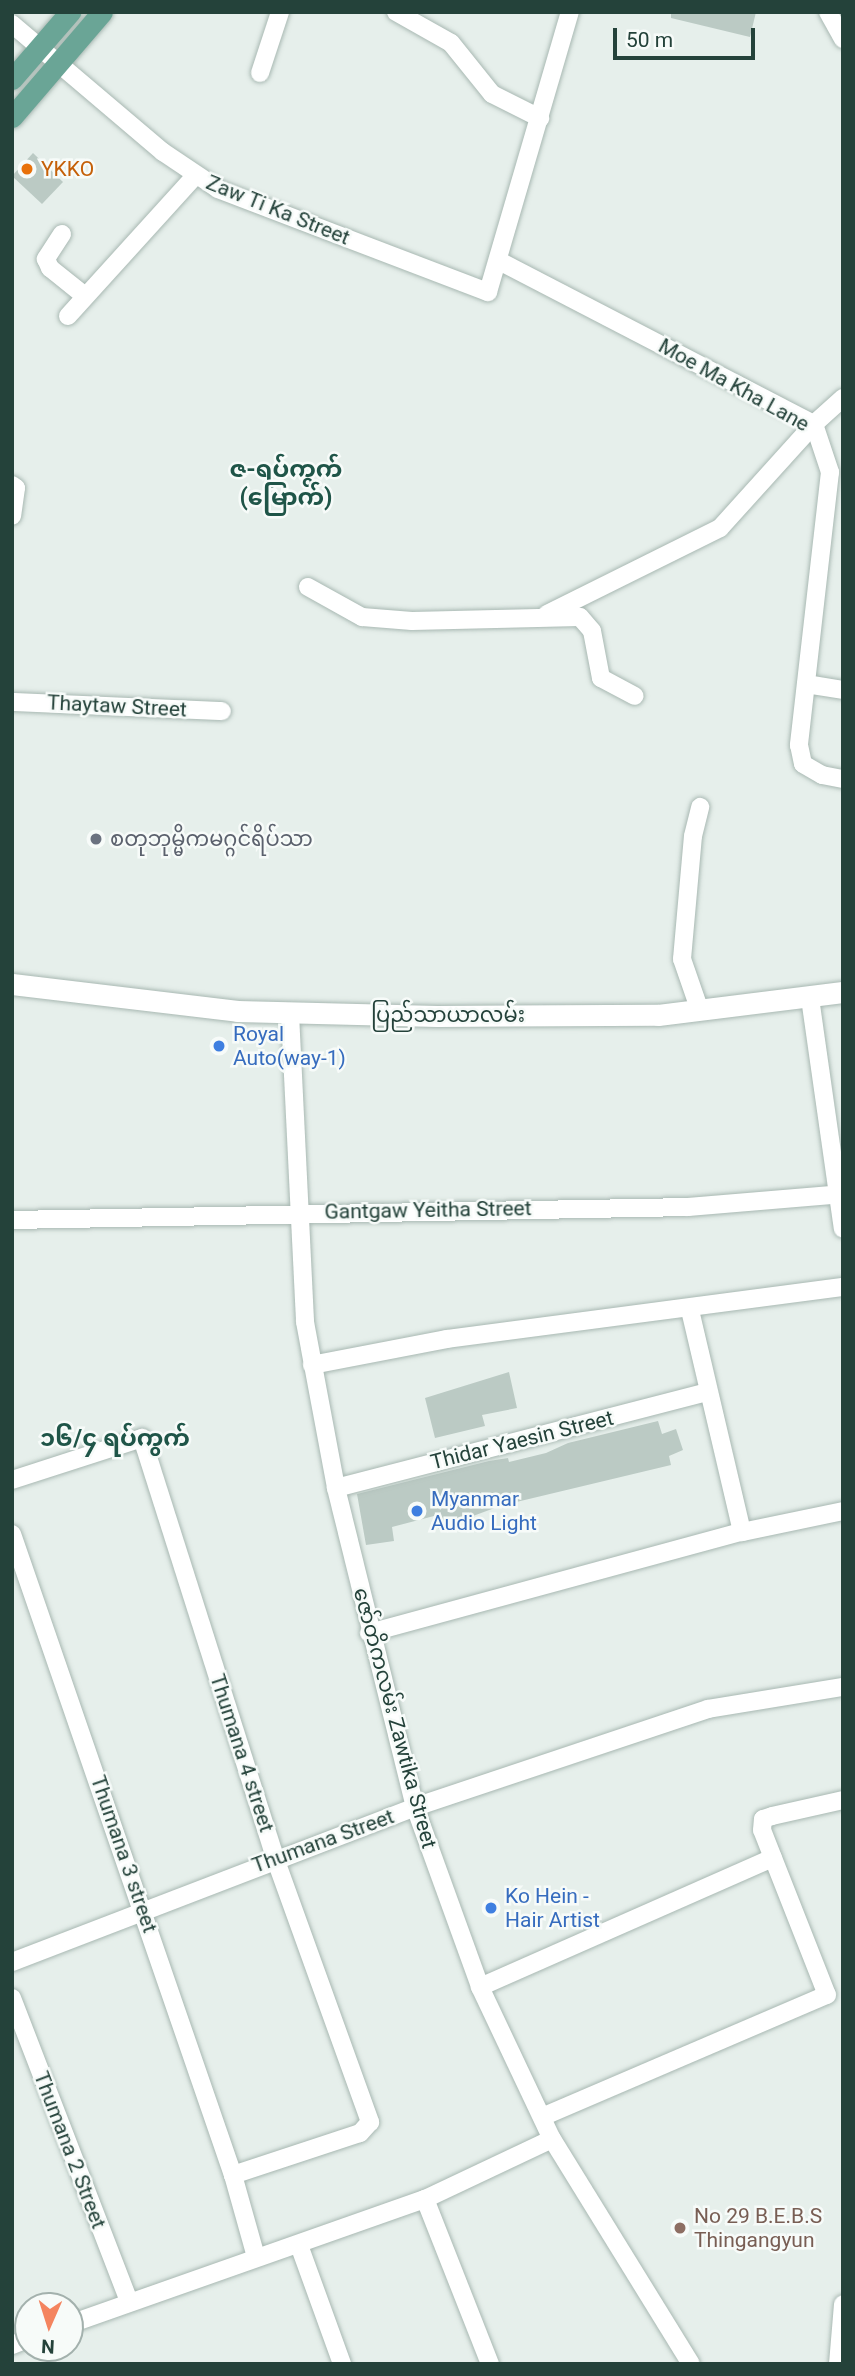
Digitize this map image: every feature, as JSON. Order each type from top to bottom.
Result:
[{"type":"main road","points":[[12,79],[70,12]]},
{"type":"main road","points":[[12,117],[102,12]]},
{"type":"street","points":[[260,73],[280,12]]},
{"type":"street","points":[[396,12],[451,43],[492,94],[540,118]]},
{"type":"street","points":[[499,261],[570,12]]},
{"type":"street","points":[[828,12],[843,39]]},
{"type":"street","name":"Zaw Ti Ka Street","points":[[12,24],[195,176],[218,189],[488,292],[499,261]]},
{"type":"street","points":[[68,316],[195,176]]},
{"type":"street","points":[[62,234],[46,259],[50,268],[85,296]]},
{"type":"street","name":"Moe Ma Kha Lane","points":[[499,261],[814,424],[830,472],[799,746],[803,764],[822,775],[843,779]]},
{"type":"street","points":[[543,615],[720,528],[814,424],[843,398]]},
{"type":"street","points":[[12,485],[16,488],[12,516]]},
{"type":"street","points":[[308,587],[362,617],[412,621],[543,615],[588,621],[601,678],[635,696]]},
{"type":"street","points":[[806,684],[843,690]]},
{"type":"street","name":"Thaytaw Street","points":[[12,702],[222,711]]},
{"type":"street","points":[[700,807],[693,836],[682,959],[700,1011]]},
{"type":"street","name":"ပြည်သာယာလမ်း","points":[[12,984],[290,1014],[603,1015],[700,1011],[843,992]]},
{"type":"street","points":[[810,998],[843,1229]]},
{"type":"street","name":"ဇော်တိကလမ်း Zawtika Street","points":[[290,1014],[297,1211],[312,1365],[336,1488],[369,1633],[415,1807],[480,1987],[552,2139],[691,2364]]},
{"type":"street","name":"Gantgaw Yeitha Street","points":[[12,1220],[297,1211],[688,1206],[840,1194]]},
{"type":"street","points":[[312,1365],[447,1339],[690,1310],[843,1287]]},
{"type":"street","points":[[690,1310],[742,1532]]},
{"type":"street","name":"Thidar Yaesin Street","points":[[336,1488],[708,1392]]},
{"type":"street","name":"Thumana 4 street","points":[[12,1480],[142,1438],[275,1858],[370,2122],[360,2133],[233,2175]]},
{"type":"street","points":[[369,1633],[742,1532],[843,1511]]},
{"type":"street","name":"Thumana 3 street","points":[[12,1534],[233,2175],[256,2256]]},
{"type":"street","name":"Thumana Street","points":[[12,1962],[275,1858],[415,1807],[708,1709],[843,1687]]},
{"type":"street","points":[[542,2117],[827,1995],[762,1830],[763,1819],[843,1800]]},
{"type":"street","points":[[480,1987],[773,1858]]},
{"type":"street","name":"Thumana 2 Street","points":[[12,1998],[129,2302]]},
{"type":"street","points":[[84,2319],[256,2256],[299,2245],[425,2199],[552,2139]]},
{"type":"street","points":[[425,2199],[490,2364]]},
{"type":"street","points":[[299,2245],[342,2364]]},
{"type":"street","points":[[838,2364],[843,2304]]},
{"type":"building","points":[[671,12],[756,12],[750,37],[671,18]]},
{"type":"building","points":[[33,153],[63,182],[42,204],[12,176]]},
{"type":"building","points":[[509,1372],[517,1408],[482,1415],[485,1426],[435,1438],[425,1398]]},
{"type":"building","points":[[658,1421],[662,1434],[676,1429],[683,1450],[669,1456],[671,1465],[500,1506],[438,1529],[434,1516],[392,1527],[394,1541],[366,1545],[357,1494],[489,1461],[508,1458],[509,1462],[546,1453],[568,1443]]},
{"type":"place","name":"YKKO","points":[[27,169]]},
{"type":"place","name":"စတုဘုမ္မိကမဂ္ဂင်ရိပ်သာ","points":[[96,839]]},
{"type":"place","name":"Royal Auto(way-1)","points":[[219,1046]]},
{"type":"place","name":"Myanmar Audio Light","points":[[417,1511]]},
{"type":"place","name":"Ko Hein - Hair Artist","points":[[491,1908]]},
{"type":"place","name":"No 29 B.E.B.S Thingangyun","points":[[680,2228]]},
{"type":"district","name":"ဇ-ရပ်ကွက် (မြောက်)","points":[[286,484]]},
{"type":"district","name":"၁၆/၄ ရပ်ကွက်","points":[[115,1439]]}]
